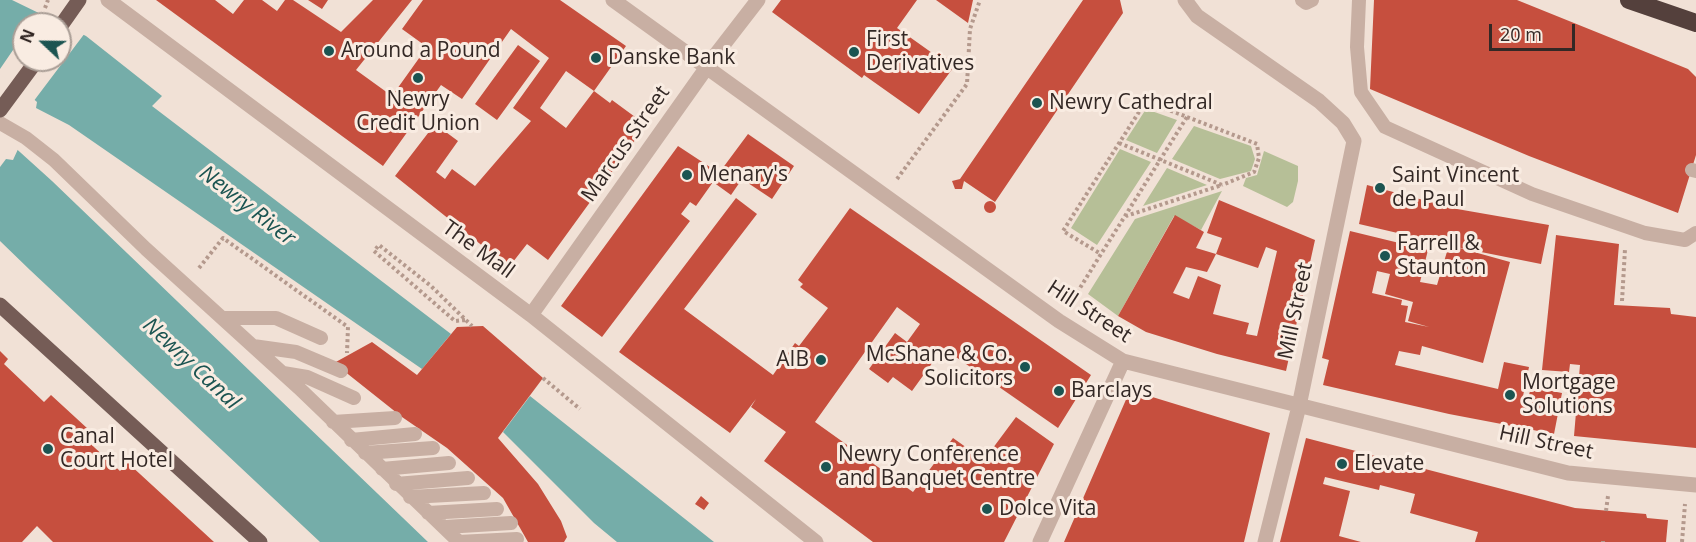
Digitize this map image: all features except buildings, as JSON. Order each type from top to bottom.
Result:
[{"type":"highway","points":[[1629,0],[1696,22]]},
{"type":"main road","points":[[0,110],[28,72]]},
{"type":"main road","points":[[0,305],[260,542]]},
{"type":"street","name":"The Mall","points":[[108,0],[531,315],[816,542]]},
{"type":"street","name":"Hill Street","points":[[613,0],[1059,321],[1123,361],[1568,473],[1691,485]]},
{"type":"street","name":"Marcus Street","points":[[531,315],[707,67],[758,0]]},
{"type":"street","name":"Mill Street","points":[[1185,0],[1197,16],[1319,101],[1343,123],[1354,141],[1299,406],[1265,542]]},
{"type":"street","points":[[1040,542],[1123,361]]},
{"type":"lane","points":[[1302,0],[1306,3],[1312,0]]},
{"type":"lane","points":[[1359,0],[1365,24],[1361,92],[1384,128],[1532,194],[1645,233],[1685,240],[1696,233]]},
{"type":"lane","points":[[0,123],[26,138],[54,160],[459,542],[517,539]]},
{"type":"lane","points":[[224,318],[276,318],[321,338]]},
{"type":"lane","points":[[253,346],[296,352],[341,371]]},
{"type":"lane","points":[[281,372],[307,377],[354,398]]},
{"type":"lane","points":[[333,422],[395,418]]},
{"type":"lane","points":[[351,440],[415,434]]},
{"type":"lane","points":[[365,453],[434,448]]},
{"type":"lane","points":[[381,469],[449,463]]},
{"type":"lane","points":[[396,484],[468,478]]},
{"type":"lane","points":[[410,497],[484,493]]},
{"type":"lane","points":[[428,513],[497,509]]},
{"type":"lane","points":[[445,527],[511,524]]},
{"type":"path","points":[[886,195],[967,84],[970,29],[980,0]]},
{"type":"path","points":[[1101,254],[1064,231],[1146,100],[1257,144],[1259,158],[1254,172],[1222,185],[1125,216]]},
{"type":"path","points":[[1059,321],[1187,117]]},
{"type":"path","points":[[1119,143],[1222,185]]},
{"type":"path","points":[[192,276],[223,238],[348,327],[347,356]]},
{"type":"path","points":[[1622,301],[1625,242]]},
{"type":"path","points":[[465,320],[455,321],[374,251],[379,244],[431,286],[472,326]]},
{"type":"path","points":[[543,378],[580,409]]},
{"type":"path","points":[[1682,542],[1691,485]]},
{"type":"green space","points":[[1146,109],[1177,120],[1157,153],[1126,140]]},
{"type":"green space","points":[[1194,126],[1251,146],[1255,159],[1251,171],[1220,179],[1172,159]]},
{"type":"green space","points":[[1120,149],[1151,162],[1097,245],[1071,228]]},
{"type":"green space","points":[[1264,151],[1298,166],[1298,181],[1293,202],[1287,207],[1243,186],[1246,178],[1257,175]]},
{"type":"green space","points":[[1167,168],[1207,185],[1143,206]]},
{"type":"green space","points":[[1222,191],[1201,230],[1174,216],[1118,316],[1088,294],[1135,219]]},
{"type":"water","name":"Newry River","points":[[0,0],[12,0],[37,12],[12,12],[12,72],[72,72],[72,29],[86,36],[162,96],[152,106],[451,334],[422,369],[69,125],[36,108],[37,102],[0,70]]},
{"type":"water","name":"Newry Canal","points":[[0,134],[52,181],[428,542],[320,542],[30,270],[0,241]]},
{"type":"water","points":[[530,396],[714,542],[617,542],[594,523],[503,432]]},
{"type":"pier","points":[[72,26],[85,33],[72,50]]},
{"type":"pier","points":[[12,52],[12,72],[56,72],[33,102],[0,74],[0,69]]},
{"type":"pier","points":[[0,131],[19,147],[13,160],[6,159],[0,167]]},
{"type":"place","name":"Around a Pound","points":[[329,51]]},
{"type":"place","name":"First Derivatives","points":[[854,52]]},
{"type":"place","name":"Danske Bank","points":[[596,58]]},
{"type":"place","name":"Newry Credit Union","points":[[418,78]]},
{"type":"place","name":"Newry Cathedral","points":[[1037,103]]},
{"type":"place","name":"Menary's","points":[[687,175]]},
{"type":"place","name":"Saint Vincent de Paul","points":[[1380,188]]},
{"type":"place","name":"Farrell & Staunton","points":[[1385,256]]},
{"type":"place","name":"AIB","points":[[821,360]]},
{"type":"place","name":"McShane & Co. Solicitors","points":[[1025,367]]},
{"type":"place","name":"Barclays","points":[[1059,391]]},
{"type":"place","name":"Mortgage Solutions","points":[[1510,395]]},
{"type":"place","name":"Canal Court Hotel","points":[[48,449]]},
{"type":"place","name":"Elevate","points":[[1342,464]]},
{"type":"place","name":"Newry Conference and Banquet Centre","points":[[826,467]]},
{"type":"place","name":"Dolce Vita","points":[[987,509]]}]
